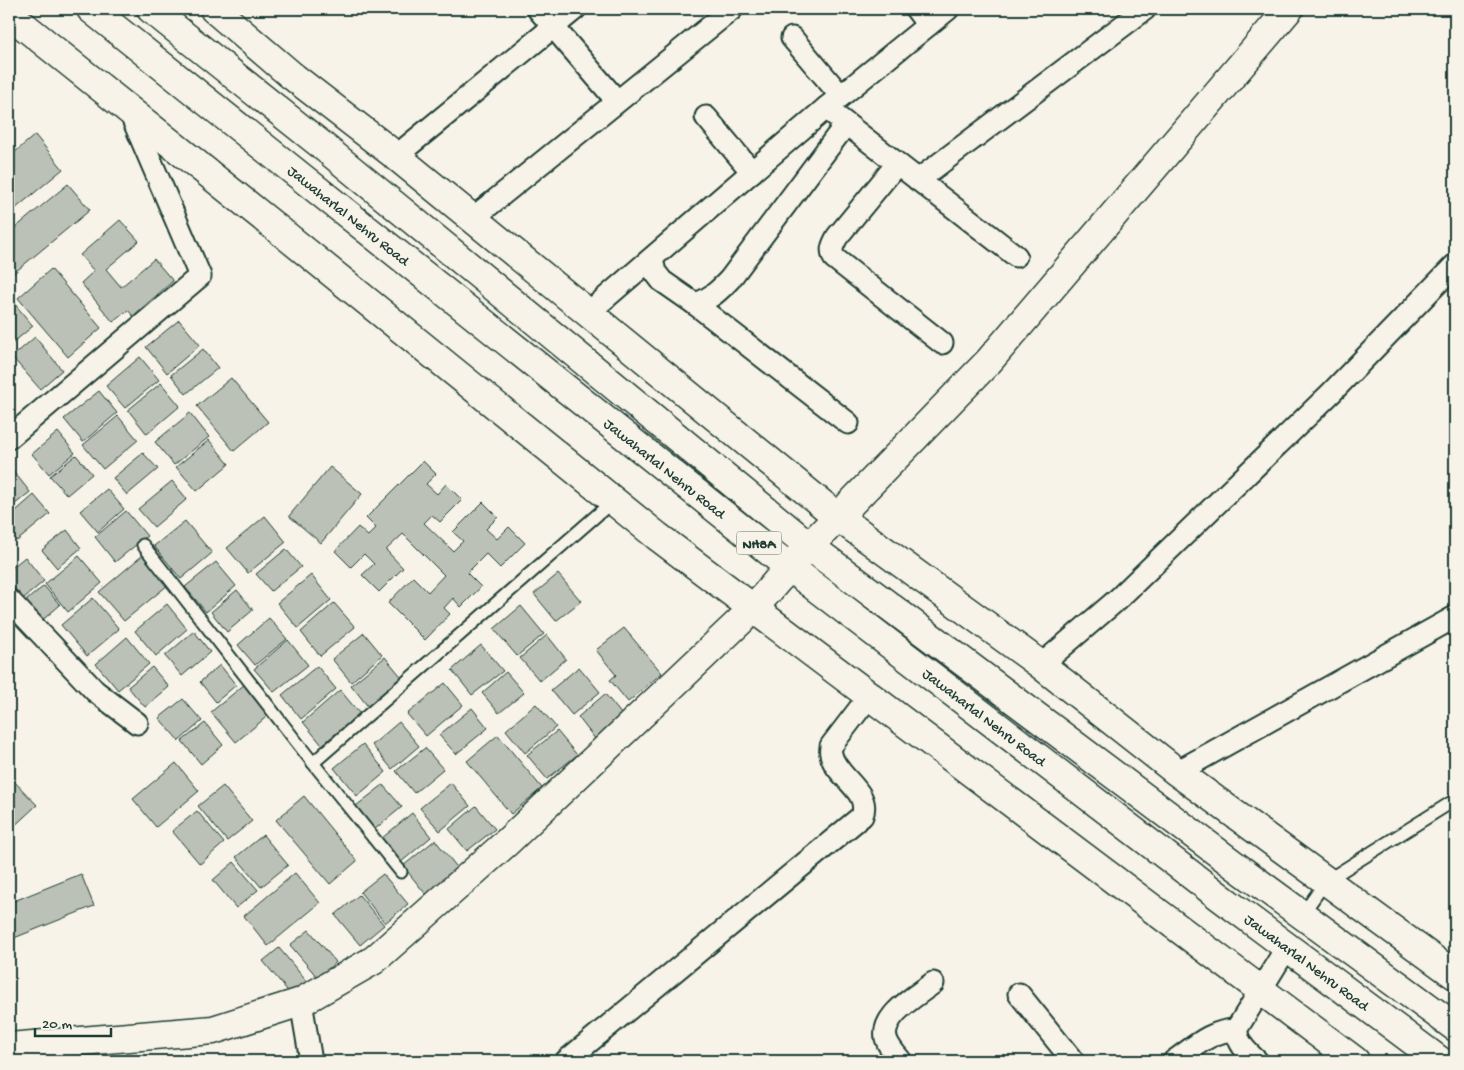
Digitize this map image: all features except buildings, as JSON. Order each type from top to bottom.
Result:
[{"type":"street","name":"Jawaharlal Nehru Road","points":[[91,9],[789,567],[1287,947],[1440,1061]]},
{"type":"street","name":"Jawaharlal Nehru Road","points":[[151,9],[318,143],[809,546],[1302,915],[1455,1027]]},
{"type":"street","points":[[214,9],[291,75],[396,156],[838,517],[1041,665],[1176,772],[1455,975]]},
{"type":"street","points":[[538,9],[617,101]]},
{"type":"street","points":[[396,156],[576,9]]},
{"type":"street","points":[[472,219],[732,9]]},
{"type":"street","points":[[588,314],[834,102],[922,17],[948,9]]},
{"type":"street","points":[[918,180],[1145,9]]},
{"type":"street","points":[[9,1047],[213,1030],[301,1002],[374,960],[505,844],[753,609],[789,567],[990,360],[1283,11]]},
{"type":"street","points":[[9,14],[657,536],[1355,1061]]},
{"type":"street","points":[[792,38],[834,102],[846,124],[1016,256]]},
{"type":"street","points":[[9,438],[200,276],[129,110]]},
{"type":"street","points":[[706,117],[752,172]]},
{"type":"street","points":[[695,304],[707,300],[718,292],[730,279],[846,124]]},
{"type":"street","points":[[897,164],[838,237],[831,252],[834,258],[942,343]]},
{"type":"street","points":[[652,259],[655,272],[662,281],[695,304],[848,423]]},
{"type":"street","points":[[1041,665],[1118,599],[1168,551],[1331,393],[1455,265]]},
{"type":"street","points":[[9,600],[95,691],[137,723]]},
{"type":"street","points":[[1176,772],[1455,617]]},
{"type":"street","points":[[566,1061],[862,816],[864,802],[834,763],[831,746],[870,696]]},
{"type":"street","points":[[1257,1061],[1243,1048],[1238,1040],[1236,1030],[1287,947]]},
{"type":"street","points":[[900,1061],[886,1039],[885,1029],[892,1015],[933,983]]},
{"type":"street","points":[[1019,994],[1073,1061]]},
{"type":"street","points":[[301,1002],[311,1061]]},
{"type":"street","points":[[1174,1061],[1216,1033],[1236,1030]]},
{"type":"lane","points":[[313,763],[613,501]]},
{"type":"lane","points":[[143,545],[313,763],[401,872]]},
{"type":"lane","points":[[1302,915],[1326,882],[1455,800]]}]
